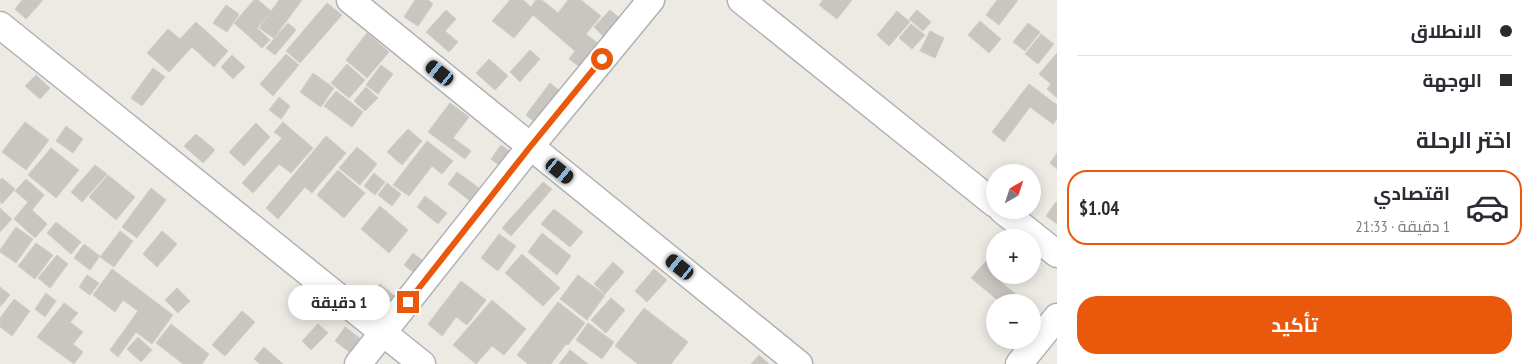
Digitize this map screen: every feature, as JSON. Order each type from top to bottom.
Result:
[{"type":"street","points":[[350,0],[800,364]]},
{"type":"street","points":[[358,364],[530,147],[651,0]]},
{"type":"street","points":[[741,0],[986,197]]},
{"type":"street","points":[[0,25],[422,364]]},
{"type":"street","points":[[1013,219],[1057,254]]},
{"type":"street","points":[[1019,364],[1057,317]]},
{"type":"building","points":[[22,0],[43,0],[26,19],[15,9]]},
{"type":"building","points":[[254,0],[258,0],[271,11],[257,28],[270,40],[262,48],[234,23]]},
{"type":"building","points":[[279,0],[302,0],[274,38],[259,28]]},
{"type":"building","points":[[415,0],[428,0],[433,4],[418,26],[404,17]]},
{"type":"building","points":[[510,0],[523,0],[531,7],[536,0],[542,0],[558,13],[568,0],[581,0],[601,16],[586,34],[603,47],[584,70],[569,59],[575,51],[533,15],[514,38],[492,21]]},
{"type":"building","points":[[823,0],[852,0],[837,19],[819,5]]},
{"type":"building","points":[[997,0],[1018,0],[999,25],[986,15]]},
{"type":"building","points":[[327,3],[342,15],[300,63],[286,51]]},
{"type":"building","points":[[226,5],[239,14],[227,32],[213,23]]},
{"type":"building","points":[[446,10],[456,19],[445,31],[458,42],[449,52],[426,32]]},
{"type":"building","points":[[610,10],[623,21],[606,39],[594,27]]},
{"type":"building","points":[[917,10],[931,22],[923,31],[909,19]]},
{"type":"building","points":[[897,11],[910,22],[889,46],[877,35]]},
{"type":"building","points":[[980,21],[1001,39],[989,53],[968,35]]},
{"type":"building","points":[[196,22],[228,51],[214,67],[192,47],[169,72],[147,53],[168,29],[180,39]]},
{"type":"building","points":[[288,23],[296,30],[275,55],[266,48]]},
{"type":"building","points":[[1028,23],[1040,32],[1025,51],[1013,42]]},
{"type":"building","points":[[911,24],[925,35],[912,49],[899,38]]},
{"type":"building","points":[[930,31],[944,38],[935,58],[920,51]]},
{"type":"building","points":[[367,33],[389,52],[367,78],[346,60]]},
{"type":"building","points":[[1041,34],[1054,44],[1038,64],[1025,54]]},
{"type":"building","points":[[530,50],[540,59],[520,82],[510,72]]},
{"type":"building","points":[[1057,53],[1057,98],[1047,89],[1051,84],[1039,74]]},
{"type":"building","points":[[286,54],[299,65],[273,96],[260,84]]},
{"type":"building","points":[[232,55],[245,67],[233,79],[221,67]]},
{"type":"building","points":[[489,59],[508,76],[495,90],[476,73]]},
{"type":"building","points":[[347,64],[365,80],[349,98],[331,83]]},
{"type":"building","points":[[381,65],[393,74],[378,94],[366,85]]},
{"type":"building","points":[[153,68],[165,77],[142,106],[131,98]]},
{"type":"building","points":[[313,73],[334,88],[321,107],[300,92]]},
{"type":"building","points":[[36,75],[50,88],[40,99],[25,86]]},
{"type":"building","points":[[550,83],[565,95],[541,127],[526,115]]},
{"type":"building","points":[[1029,84],[1057,105],[1057,119],[1053,124],[1030,107],[1004,142],[992,132]]},
{"type":"building","points":[[366,87],[378,98],[365,111],[354,101]]},
{"type":"building","points":[[336,91],[363,112],[352,127],[324,106]]},
{"type":"building","points":[[279,97],[290,106],[281,119],[269,110]]},
{"type":"building","points":[[450,103],[469,117],[453,138],[471,151],[465,159],[428,132]]},
{"type":"building","points":[[25,122],[49,140],[26,170],[2,152]]},
{"type":"building","points":[[283,122],[313,148],[291,173],[279,164],[253,193],[242,183],[282,138],[274,132]]},
{"type":"building","points":[[256,123],[270,137],[244,166],[229,152]]},
{"type":"building","points":[[66,126],[83,139],[73,153],[56,141]]},
{"type":"building","points":[[408,129],[422,141],[402,165],[387,152]]},
{"type":"building","points":[[196,134],[215,150],[203,163],[184,146]]},
{"type":"building","points":[[326,136],[346,153],[312,193],[305,187],[278,219],[266,208]]},
{"type":"building","points":[[427,141],[453,161],[442,174],[432,166],[409,196],[393,185]]},
{"type":"building","points":[[501,145],[512,153],[501,167],[491,159]]},
{"type":"building","points":[[357,147],[377,164],[360,185],[339,168]]},
{"type":"building","points":[[51,148],[79,170],[56,198],[28,175]]},
{"type":"building","points":[[1057,153],[1057,169],[1050,163]]},
{"type":"building","points":[[95,165],[107,174],[82,202],[71,192]]},
{"type":"building","points":[[338,170],[365,193],[344,218],[317,195]]},
{"type":"building","points":[[457,172],[479,188],[469,200],[448,184]]},
{"type":"building","points":[[374,173],[385,182],[375,195],[364,186]]},
{"type":"building","points":[[108,175],[135,197],[116,220],[89,197]]},
{"type":"building","points":[[2,178],[15,189],[2,204],[0,202],[0,180]]},
{"type":"building","points":[[26,179],[44,195],[32,210],[47,224],[35,238],[14,219],[28,202],[15,191]]},
{"type":"building","points":[[543,182],[552,189],[511,236],[502,228]]},
{"type":"building","points":[[387,183],[401,194],[392,206],[378,195]]},
{"type":"building","points":[[151,188],[166,200],[137,238],[122,227]]},
{"type":"building","points":[[425,196],[447,213],[438,224],[417,207]]},
{"type":"building","points":[[1057,203],[1057,224],[1046,216]]},
{"type":"building","points":[[380,206],[408,230],[389,253],[361,229]]},
{"type":"building","points":[[0,208],[12,219],[0,232]]},
{"type":"building","points":[[554,209],[583,232],[570,247],[541,224]]},
{"type":"building","points":[[56,222],[81,242],[71,254],[47,233]]},
{"type":"building","points":[[16,227],[33,239],[16,263],[0,252],[0,250]]},
{"type":"building","points":[[120,231],[133,241],[114,267],[100,257]]},
{"type":"building","points":[[162,231],[177,244],[157,267],[143,254]]},
{"type":"building","points":[[542,233],[571,256],[557,275],[528,252]]},
{"type":"building","points":[[499,234],[516,246],[498,271],[481,258]]},
{"type":"building","points":[[36,243],[53,255],[35,279],[18,266]]},
{"type":"building","points":[[84,244],[100,256],[90,270],[74,258]]},
{"type":"building","points":[[413,253],[427,264],[418,276],[404,265]]},
{"type":"building","points":[[522,254],[560,288],[543,306],[505,273]]},
{"type":"building","points":[[57,255],[68,264],[50,288],[38,278]]},
{"type":"building","points":[[986,261],[986,284],[1003,284],[1015,294],[990,294],[971,278]]},
{"type":"building","points":[[613,262],[624,272],[605,294],[594,284]]},
{"type":"building","points":[[112,269],[173,315],[152,344],[136,332],[118,357],[110,350],[138,311],[123,300],[115,312],[93,295]]},
{"type":"building","points":[[654,269],[667,280],[647,302],[635,291]]},
{"type":"building","points":[[87,275],[99,283],[90,295],[79,287]]},
{"type":"building","points":[[578,275],[605,295],[587,320],[560,299]]},
{"type":"building","points":[[461,281],[486,300],[467,325],[456,317],[442,336],[428,324]]},
{"type":"building","points":[[380,284],[397,298],[388,310],[371,295]]},
{"type":"building","points":[[0,287],[10,295],[0,307]]},
{"type":"building","points":[[177,288],[190,301],[178,313],[165,300]]},
{"type":"building","points":[[46,293],[56,301],[45,317],[35,309]]},
{"type":"building","points":[[611,298],[625,310],[606,333],[591,320]]},
{"type":"building","points":[[14,299],[30,311],[12,336],[0,327],[0,318]]},
{"type":"building","points":[[492,300],[526,329],[504,355],[492,346],[476,364],[453,345]]},
{"type":"building","points":[[558,302],[585,323],[551,364],[528,364],[517,355]]},
{"type":"building","points":[[64,303],[78,313],[70,322],[83,332],[73,344],[83,352],[74,364],[37,337]]},
{"type":"building","points":[[644,308],[688,342],[671,364],[638,364],[615,346]]},
{"type":"building","points":[[242,311],[255,322],[225,356],[212,345]]},
{"type":"building","points":[[588,323],[614,342],[602,359],[576,340]]},
{"type":"building","points":[[171,324],[209,354],[202,364],[183,364],[156,343]]},
{"type":"building","points":[[318,324],[328,333],[311,350],[302,341]]},
{"type":"building","points":[[345,327],[362,340],[352,354],[335,341]]},
{"type":"building","points":[[138,337],[152,350],[141,362],[127,349]]},
{"type":"building","points":[[264,347],[283,364],[260,364],[254,359]]},
{"type":"building","points":[[570,350],[588,364],[559,364]]},
{"type":"building","points":[[759,355],[769,364],[751,364]]},
{"type":"route","points":[[408,302],[602,59]]}]
